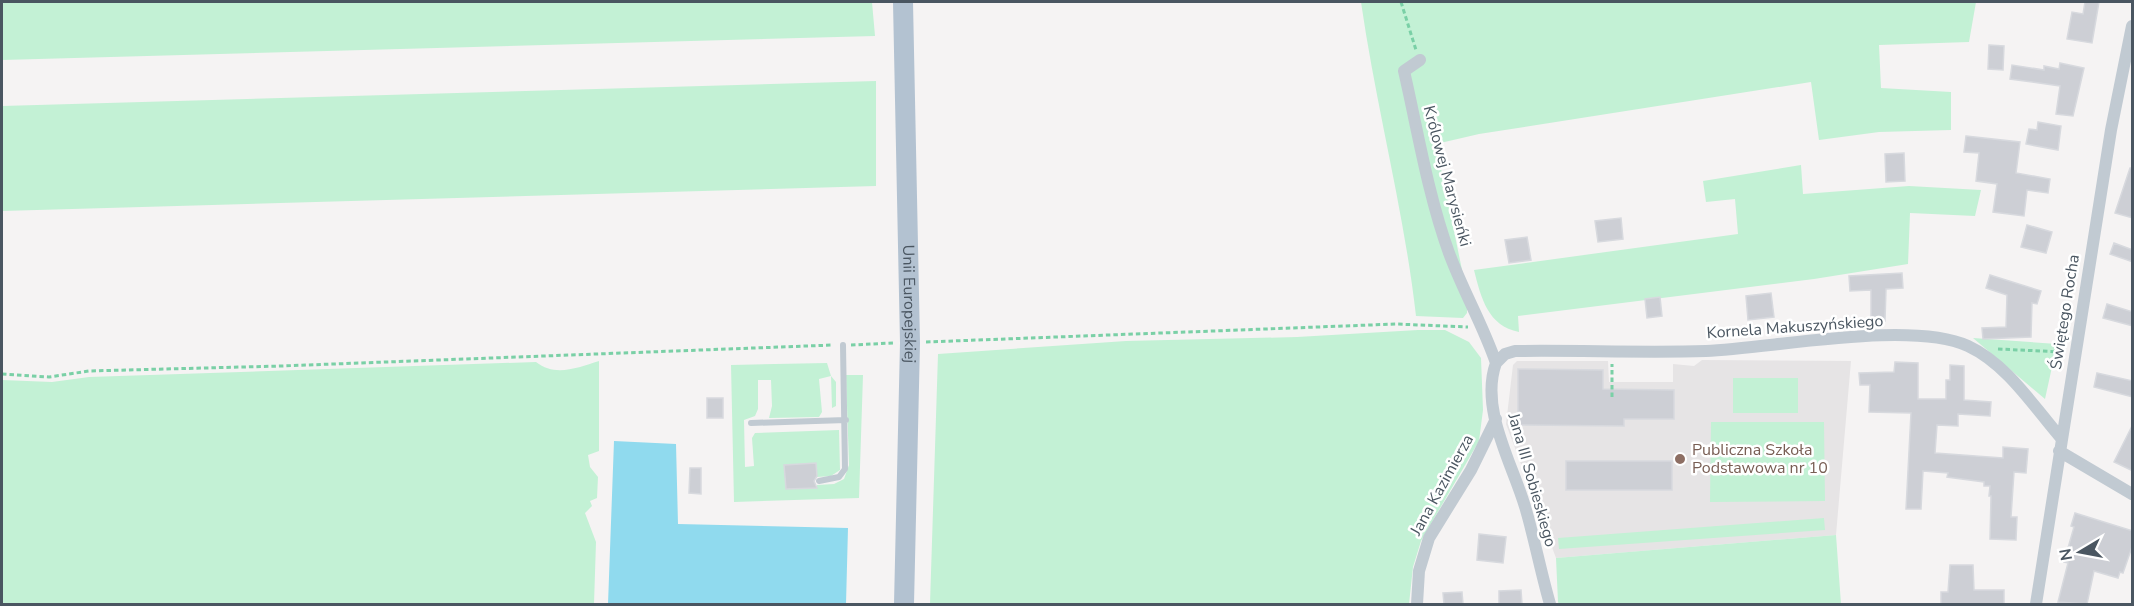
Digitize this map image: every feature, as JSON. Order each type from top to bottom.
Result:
[{"type":"main road","name":"Unii Europejskiej","points":[[903,2],[910,343],[904,604]]},
{"type":"street","name":"Świętego Rocha","points":[[2036,604],[2111,130],[2133,26]]},
{"type":"street","name":"Królowej Marysieńki","points":[[1420,60],[1404,71],[1435,205],[1450,255],[1485,329],[1496,363]]},
{"type":"street","name":"Kornela Makuszyńskiego","points":[[1496,363],[1504,354],[1515,351],[1704,351],[1900,336],[1952,340],[1972,348],[2008,376],[2061,438]]},
{"type":"street","name":"Jana III Sobieskiego","points":[[1496,363],[1493,394],[1496,419],[1526,508],[1550,604]]},
{"type":"street","name":"Jana Kazimierza","points":[[1417,604],[1419,571],[1429,538],[1471,470],[1496,419]]},
{"type":"street","points":[[2060,451],[2133,494]]},
{"type":"lane","points":[[819,481],[833,480],[842,475],[845,469],[843,345]]},
{"type":"lane","points":[[751,423],[846,420]]},
{"type":"path","points":[[1401,2],[1420,60]]},
{"type":"path","points":[[2,374],[49,376],[89,371],[281,366],[1396,324],[1485,329]]},
{"type":"path","points":[[1972,348],[2055,353],[2075,350]]},
{"type":"path","points":[[1612,359],[1612,398]]},
{"type":"shaded area","name":"Publiczna Szkoła Podstawowa nr 10","points":[[1702,360],[1851,361],[1836,535],[1556,558],[1506,424],[1513,365],[1517,361],[1608,361],[1609,382],[1673,382],[1673,364],[1694,366]]},
{"type":"green space","points":[[2,2],[872,2],[875,36],[2,60]]},
{"type":"green space","points":[[1361,2],[1976,2],[1969,42],[1879,45],[1881,88],[1951,92],[1951,130],[1879,132],[1819,140],[1811,82],[1479,134],[1436,144],[1467,294],[1467,313],[1463,318],[1416,316],[1411,276]]},
{"type":"green space","points":[[876,81],[876,186],[2,211],[2,106]]},
{"type":"green space","points":[[1801,165],[1803,194],[1909,186],[1981,190],[1975,216],[1910,213],[1908,264],[1814,279],[1518,316],[1519,332],[1500,324],[1483,300],[1474,270],[1738,234],[1735,199],[1706,202],[1703,181]]},
{"type":"green space","points":[[1445,330],[1469,342],[1481,358],[1483,410],[1479,441],[1421,541],[1413,567],[1409,604],[930,604],[938,354],[1126,341],[1297,337]]},
{"type":"green space","points":[[1973,338],[2057,344],[2045,399]]},
{"type":"green space","points":[[599,361],[599,451],[588,455],[590,467],[598,477],[597,498],[590,501],[592,506],[585,513],[596,542],[594,604],[2,604],[2,380],[52,382],[89,377],[536,362],[543,367],[566,370]]},
{"type":"green space","points":[[827,363],[831,376],[819,379],[822,412],[819,417],[769,418],[772,406],[771,380],[758,380],[758,409],[755,416],[744,420],[745,467],[754,466],[752,438],[755,433],[839,430],[840,470],[831,476],[817,477],[816,463],[785,465],[786,488],[817,488],[817,485],[834,484],[844,479],[849,465],[846,375],[863,375],[859,498],[734,502],[731,365]]},
{"type":"green space","points":[[831,376],[836,382],[836,406],[832,408]]},
{"type":"green space","points":[[1733,378],[1798,378],[1798,413],[1733,413]]},
{"type":"green space","points":[[1711,422],[1824,422],[1825,501],[1710,502]]},
{"type":"green space","points":[[1824,518],[1825,530],[1559,549],[1558,538]]},
{"type":"green space","points":[[1836,535],[1841,604],[1559,604],[1558,602],[1556,558]]},
{"type":"water","points":[[614,441],[676,444],[678,524],[848,528],[846,604],[608,604]]},
{"type":"building","points":[[2085,2],[2099,2],[2092,43],[2067,39],[2072,12],[2083,14]]},
{"type":"building","points":[[1989,45],[2004,46],[2003,70],[1988,69]]},
{"type":"building","points":[[2060,63],[2084,68],[2073,116],[2056,114],[2060,86],[2010,79],[2012,65],[2044,70],[2044,66],[2059,69]]},
{"type":"building","points":[[2038,122],[2061,126],[2058,150],[2026,144],[2029,129],[2037,130]]},
{"type":"building","points":[[1966,136],[2020,142],[2016,173],[2050,179],[2048,193],[2027,190],[2024,216],[1993,212],[1997,184],[1976,181],[1979,153],[1964,152]]},
{"type":"building","points":[[1904,153],[1905,181],[1886,182],[1885,154]]},
{"type":"building","points":[[2130,168],[2133,168],[2133,218],[2115,213]]},
{"type":"building","points":[[1621,218],[1623,239],[1598,242],[1595,221]]},
{"type":"building","points":[[2027,225],[2052,232],[2046,253],[2021,247]]},
{"type":"building","points":[[1527,237],[1531,260],[1509,263],[1505,240]]},
{"type":"building","points":[[2114,243],[2133,250],[2133,262],[2110,254]]},
{"type":"building","points":[[1902,273],[1903,288],[1886,289],[1885,321],[1871,321],[1871,290],[1850,291],[1849,276]]},
{"type":"building","points":[[1990,275],[2041,291],[2037,304],[2032,303],[2031,337],[1983,339],[1982,328],[2006,327],[2007,295],[1986,288]]},
{"type":"building","points":[[1771,293],[1774,317],[1748,320],[1746,296]]},
{"type":"building","points":[[1660,297],[1662,316],[1647,318],[1645,299]]},
{"type":"building","points":[[2107,304],[2133,312],[2133,326],[2103,318]]},
{"type":"building","points":[[1895,362],[1918,363],[1918,399],[1946,399],[1946,380],[1950,380],[1950,365],[1964,366],[1964,400],[1991,402],[1990,416],[1958,414],[1958,426],[1937,425],[1935,453],[2003,458],[2003,447],[2028,449],[2026,473],[2014,472],[2011,517],[2017,517],[2016,540],[1990,539],[1990,486],[1984,486],[1984,482],[1947,477],[1948,473],[1923,471],[1921,509],[1906,509],[1911,413],[1869,412],[1870,385],[1860,385],[1859,373],[1894,372]]},
{"type":"building","points":[[1518,369],[1603,370],[1603,389],[1674,390],[1674,419],[1624,419],[1624,426],[1518,425]]},
{"type":"building","points":[[2097,373],[2133,381],[2133,397],[2094,387]]},
{"type":"building","points":[[707,398],[723,398],[723,418],[707,418]]},
{"type":"building","points":[[2133,424],[2133,471],[2114,462]]},
{"type":"building","points":[[1566,461],[1672,461],[1672,490],[1566,490]]},
{"type":"building","points":[[816,463],[817,476],[814,481],[817,488],[786,489],[784,465]]},
{"type":"building","points":[[690,468],[701,468],[701,494],[689,493]]},
{"type":"building","points":[[2075,513],[2133,531],[2133,544],[2123,573],[2120,572],[2118,578],[2094,571],[2087,604],[2058,602],[2068,563],[2064,562],[2074,527],[2071,526]]},
{"type":"building","points":[[1479,534],[1506,537],[1503,563],[1477,560]]},
{"type":"building","points":[[1950,565],[1973,565],[1974,590],[2004,590],[2004,604],[1941,604],[1941,592],[1948,592]]},
{"type":"building","points":[[1521,590],[1522,604],[1499,604],[1499,591]]},
{"type":"building","points":[[1462,592],[1463,604],[1444,604],[1443,593]]},
{"type":"place","name":"Publiczna Szkoła Podstawowa nr 10","points":[[1680,459]]}]
